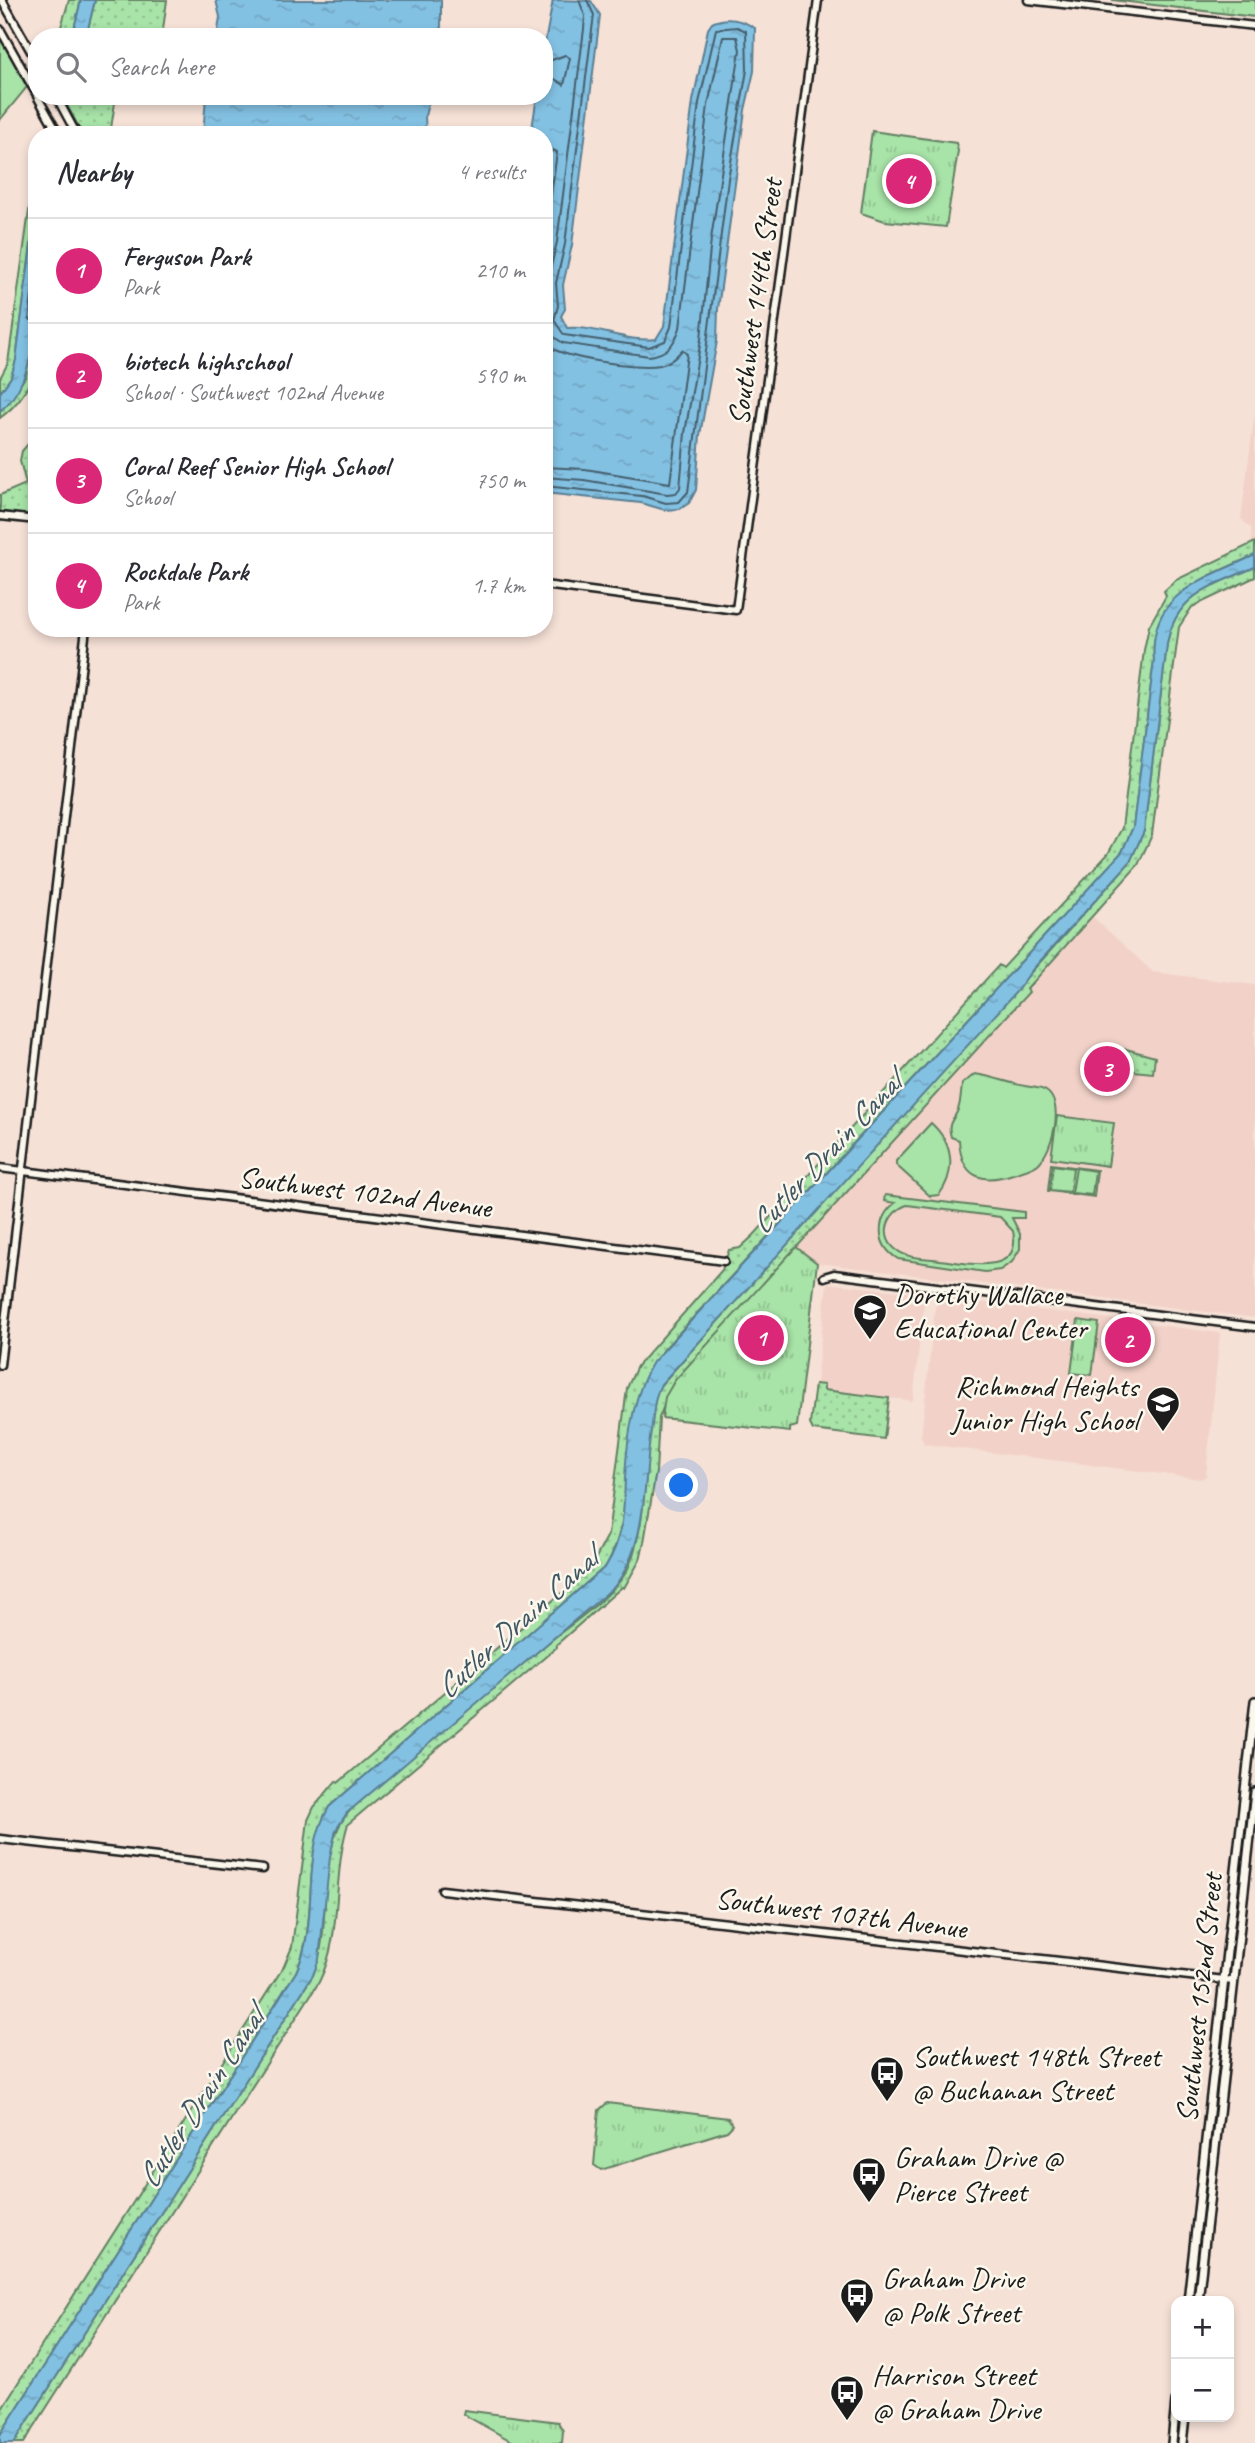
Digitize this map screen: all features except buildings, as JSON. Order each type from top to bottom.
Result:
[{"type":"main road","name":"Southwest 152nd Street","points":[[1189,2296],[1255,1701]]},
{"type":"main road","name":"Southwest 152nd Street","points":[[1199,2296],[1255,1793]]},
{"type":"main road","points":[[1242,1813],[1253,1808]]},
{"type":"main road","points":[[1172,2443],[1174,2422]]},
{"type":"main road","points":[[1182,2443],[1184,2422]]},
{"type":"street","points":[[2,0],[28,46]]},
{"type":"street","name":"Southwest 144th Street","points":[[553,586],[736,610],[818,0]]},
{"type":"street","points":[[1028,0],[1255,26]]},
{"type":"street","points":[[0,29],[28,80]]},
{"type":"street","points":[[42,105],[54,126]]},
{"type":"street","points":[[61,105],[72,126]]},
{"type":"street","points":[[0,516],[28,519]]},
{"type":"street","points":[[0,1365],[85,637]]},
{"type":"street","name":"Southwest 102nd Avenue","points":[[0,1168],[724,1261]]},
{"type":"street","points":[[824,1277],[834,1274],[1255,1327]]},
{"type":"street","points":[[0,1839],[263,1869]]},
{"type":"street","name":"Southwest 107th Avenue","points":[[442,1890],[1233,1981]]},
{"type":"shaded area","points":[[1255,411],[1255,542],[1252,544],[1251,528],[1241,519]]},
{"type":"shaded area","points":[[1093,917],[1153,972],[1255,985],[1255,1318],[817,1263],[796,1247],[1029,992],[1027,989]]},
{"type":"shaded area","name":"Dorothy Wallace Educational Center","points":[[827,1283],[925,1294],[913,1401],[889,1398],[884,1439],[811,1428]]},
{"type":"shaded area","points":[[941,1297],[1220,1333],[1206,1476],[1201,1479],[924,1444],[921,1437],[935,1308]]},
{"type":"green space","points":[[69,0],[81,0],[74,28],[61,28]]},
{"type":"green space","points":[[95,0],[167,0],[163,28],[88,28]]},
{"type":"green space","points":[[1112,0],[1255,0],[1255,17]]},
{"type":"green space","points":[[0,36],[27,87],[0,120]]},
{"type":"green space","points":[[67,105],[115,105],[111,126],[78,126]]},
{"type":"green space","points":[[872,131],[956,143],[958,151],[946,227],[885,221],[861,213]]},
{"type":"green space","points":[[28,218],[28,268],[16,360],[11,377],[0,393],[0,378],[8,363]]},
{"type":"green space","points":[[28,363],[28,386],[14,406],[0,418],[0,411],[26,376]]},
{"type":"green space","points":[[28,444],[28,515],[0,512],[0,495],[26,484],[20,461],[22,451]]},
{"type":"green space","points":[[1255,542],[1255,555],[1199,581],[1170,604],[1160,620],[1155,638],[1133,827],[1122,852],[666,1347],[648,1373],[637,1400],[632,1427],[624,1511],[618,1539],[606,1566],[329,1807],[315,1847],[307,1931],[296,1972],[0,2435],[0,2411],[284,1966],[292,1947],[308,1820],[314,1807],[336,1781],[338,1783],[590,1569],[608,1535],[627,1388],[637,1366],[722,1270],[729,1250],[740,1248],[754,1235],[999,965],[1003,968],[1108,854],[1122,828],[1144,650],[1149,626],[1166,596],[1164,591],[1176,580]]},
{"type":"green space","points":[[1255,567],[1255,577],[1192,607],[1179,627],[1152,835],[1138,865],[1027,989],[1029,992],[673,1383],[659,1418],[656,1472],[640,1560],[624,1588],[348,1824],[340,1864],[335,1925],[319,1982],[24,2443],[14,2443],[313,1975],[323,1933],[328,1866],[332,1844],[340,1825],[353,1807],[377,1786],[615,1587],[629,1566],[641,1524],[650,1432],[658,1388],[1130,862],[1144,831],[1167,644],[1172,627],[1188,602],[1199,594]]},
{"type":"green space","points":[[1126,1049],[1155,1057],[1153,1073],[1123,1070]]},
{"type":"green space","points":[[975,1074],[1041,1089],[1052,1097],[1055,1105],[1055,1127],[1048,1148],[1036,1166],[991,1178],[974,1175],[968,1169],[959,1140],[951,1137],[950,1129],[959,1105],[962,1084]]},
{"type":"green space","points":[[1057,1116],[1114,1123],[1108,1166],[1051,1158]]},
{"type":"green space","points":[[931,1123],[948,1148],[950,1167],[945,1186],[939,1195],[930,1196],[896,1165],[896,1161]]},
{"type":"green space","points":[[1051,1164],[1097,1170],[1094,1197],[1048,1191]]},
{"type":"green space","points":[[1053,1165],[1073,1168],[1070,1192],[1050,1190]]},
{"type":"green space","points":[[1076,1168],[1095,1171],[1092,1195],[1072,1193]]},
{"type":"green space","points":[[885,1195],[1024,1212],[1024,1218],[1012,1218],[1020,1234],[1020,1249],[1012,1262],[1000,1270],[985,1272],[898,1259],[885,1247],[882,1240],[881,1224],[888,1209],[895,1203],[884,1201]],"holes":[[[907,1205],[1000,1217],[1013,1231],[1014,1246],[1009,1255],[990,1264],[907,1256],[892,1246],[888,1239],[890,1219],[900,1208]]]},
{"type":"green space","points":[[796,1247],[817,1263],[797,1426],[790,1428],[790,1432],[662,1418],[665,1397],[675,1380]]},
{"type":"green space","points":[[1078,1320],[1099,1323],[1092,1375],[1071,1373]]},
{"type":"green space","points":[[815,1384],[824,1385],[824,1390],[889,1398],[884,1439],[813,1430],[810,1424]]},
{"type":"green space","points":[[607,2103],[728,2118],[733,2125],[727,2131],[601,2170],[594,2165],[599,2110]]},
{"type":"green space","points":[[464,2410],[558,2422],[563,2431],[562,2443],[515,2443],[463,2414]]},
{"type":"water","points":[[81,0],[95,0],[88,28],[74,28]]},
{"type":"water","points":[[216,0],[441,0],[441,28],[218,28],[220,17]]},
{"type":"water","points":[[553,0],[591,1],[600,15],[572,245],[563,285],[565,309],[561,316],[567,328],[588,329],[645,340],[656,339],[664,326],[693,101],[708,29],[712,23],[729,19],[755,28],[754,71],[745,110],[718,309],[717,341],[700,435],[696,490],[689,503],[680,509],[665,510],[641,503],[553,494],[553,126],[532,126],[536,105],[553,105],[553,28],[548,28]]},
{"type":"water","points":[[205,105],[428,105],[426,126],[204,126]]},
{"type":"water","points":[[28,268],[28,366],[16,393],[0,411],[0,393],[11,377],[16,360]]},
{"type":"water","points":[[1255,555],[1255,567],[1199,594],[1179,613],[1172,627],[1167,644],[1144,831],[1130,862],[661,1384],[654,1408],[639,1532],[625,1570],[614,1587],[347,1813],[336,1830],[330,1857],[319,1959],[313,1975],[14,2443],[0,2443],[0,2435],[296,1972],[307,1931],[315,1847],[329,1807],[606,1566],[622,1523],[632,1417],[640,1388],[653,1362],[1122,852],[1133,827],[1155,637],[1160,618],[1170,603],[1183,591]]},
{"type":"place","name":"Rockdale Park","points":[[909,181]]},
{"type":"place","name":"Coral Reef Senior High School","points":[[1107,1069]]},
{"type":"place","name":"Ferguson Park","points":[[761,1338]]},
{"type":"place","name":"biotech highschool","points":[[1128,1340]]},
{"type":"place","name":"Dorothy Wallace Educational Center","points":[[870,1341]]},
{"type":"place","name":"Richmond Heights Junior High School","points":[[1163,1433]]},
{"type":"place","name":"Southwest 148th Street @ Buchanan Street","points":[[887,2103]]},
{"type":"place","name":"Graham Drive @ Pierce Street","points":[[869,2204]]},
{"type":"place","name":"Graham Drive @ Polk Street","points":[[857,2325]]},
{"type":"place","name":"Harrison Street @ Graham Drive","points":[[847,2422]]},
{"type":"water label","name":"Cutler Drain Canal","points":[[825,1153]]},
{"type":"water label","name":"Cutler Drain Canal","points":[[516,1623]]},
{"type":"water label","name":"Cutler Drain Canal","points":[[200,2098]]}]
